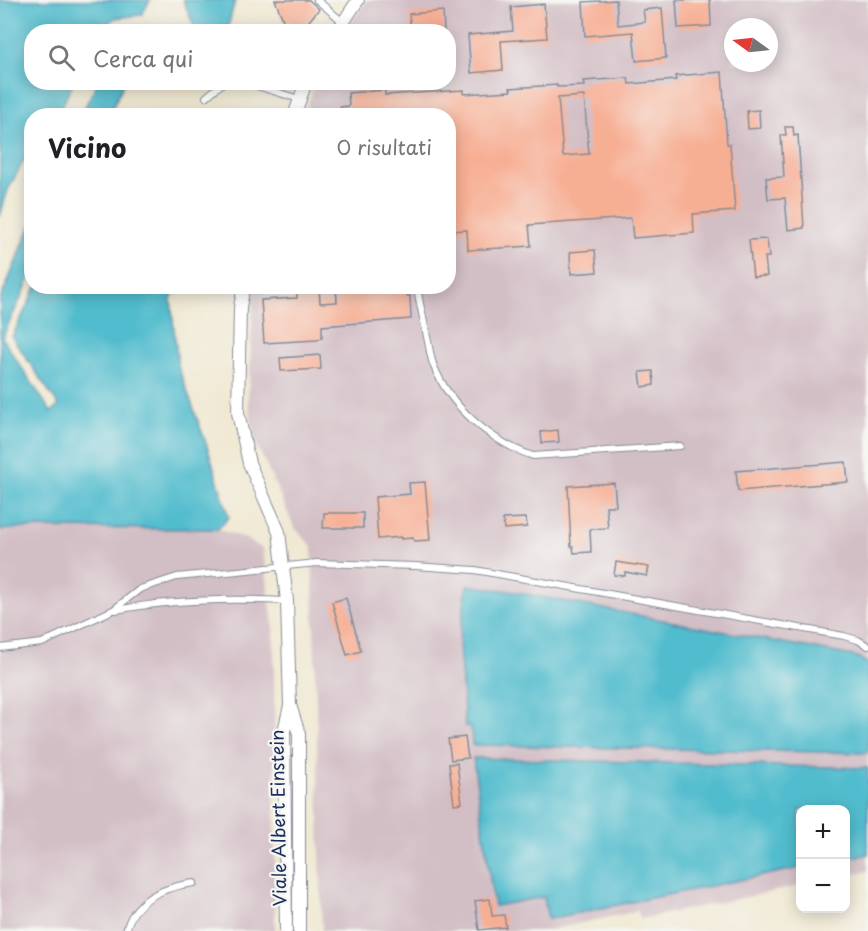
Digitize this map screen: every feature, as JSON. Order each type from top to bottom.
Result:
[{"type":"street","points":[[342,24],[358,0]]},
{"type":"street","points":[[296,108],[303,90]]},
{"type":"street","name":"Viale Albert Einstein","points":[[242,294],[240,307],[238,413],[249,463],[279,532],[287,601],[290,705],[298,734],[299,931]]},
{"type":"street","name":"Viale Albert Einstein","points":[[286,931],[284,731],[290,705]]},
{"type":"lane","points":[[317,0],[337,24]]},
{"type":"lane","points":[[206,97],[214,90]]},
{"type":"lane","points":[[270,90],[299,99]]},
{"type":"lane","points":[[419,294],[433,364],[445,386],[464,411],[494,436],[518,451],[532,456],[680,446]]},
{"type":"lane","points":[[0,648],[42,643],[113,610],[140,589],[177,577],[317,563],[475,570],[844,636],[868,646]]},
{"type":"lane","points":[[113,610],[145,604],[231,598],[287,601]]},
{"type":"lane","points":[[285,863],[299,864]]},
{"type":"lane","points":[[126,931],[129,918],[148,897],[174,885],[194,882]]},
{"type":"lane","points":[[286,898],[299,897]]},
{"type":"shaded area","points":[[367,0],[868,0],[868,871],[850,875],[850,805],[796,805],[796,887],[640,919],[638,911],[543,931],[322,931],[312,546],[294,527],[255,440],[248,402],[254,294],[456,294],[456,108],[307,108],[313,90],[456,90],[456,24],[350,24]]},
{"type":"shaded area","points":[[19,528],[218,529],[246,539],[263,549],[274,633],[275,931],[0,931],[0,530]]},
{"type":"water","points":[[0,0],[150,0],[142,15],[115,18],[107,24],[24,24],[24,90],[70,90],[61,108],[24,108],[24,160],[8,190],[0,216]]},
{"type":"water","points":[[183,0],[235,0],[229,24],[193,24]]},
{"type":"water","points":[[94,90],[121,90],[112,108],[84,108]]},
{"type":"water","points":[[24,242],[24,291],[2,338],[51,412],[59,406],[12,337],[33,294],[173,294],[171,300],[178,366],[207,446],[229,517],[218,529],[19,528],[0,530],[0,300]]},
{"type":"water","points":[[467,585],[510,591],[858,657],[868,664],[868,753],[472,745],[471,727],[465,726],[459,642]]},
{"type":"water","points":[[473,758],[868,768],[868,854],[850,858],[850,805],[796,805],[796,869],[548,919],[544,897],[494,906]]},
{"type":"building","points":[[275,0],[309,0],[319,9],[307,24],[284,22]]},
{"type":"building","points":[[616,0],[618,25],[645,22],[643,10],[662,8],[666,58],[636,61],[633,32],[585,36],[583,2]]},
{"type":"building","points":[[676,0],[710,0],[711,26],[678,28]]},
{"type":"building","points":[[544,4],[547,38],[501,41],[503,70],[471,73],[468,35],[513,31],[511,7]]},
{"type":"building","points":[[443,11],[444,24],[410,24],[409,14]]},
{"type":"building","points":[[722,72],[735,211],[693,214],[694,233],[633,238],[631,218],[529,225],[531,246],[468,250],[467,230],[456,231],[456,108],[340,107],[349,106],[348,93],[385,90],[385,95],[464,90],[464,94],[511,91],[510,88],[584,86],[583,81],[628,78],[629,84],[676,80],[675,76]],"holes":[[[584,96],[589,154],[563,156],[558,98]]]},
{"type":"building","points":[[759,110],[760,128],[748,129],[747,111]]},
{"type":"building","points":[[785,127],[793,127],[794,136],[798,135],[804,228],[788,230],[785,198],[768,199],[766,178],[784,177],[781,135],[786,135]]},
{"type":"building","points":[[767,239],[769,257],[765,257],[767,276],[753,277],[749,240]]},
{"type":"building","points":[[595,250],[597,272],[571,274],[570,252]]},
{"type":"building","points":[[297,294],[319,294],[320,303],[337,302],[336,294],[407,294],[410,296],[411,319],[322,326],[322,338],[317,340],[264,343],[261,300],[297,298]]},
{"type":"building","points":[[320,355],[321,369],[281,371],[280,358]]},
{"type":"building","points":[[653,371],[654,385],[642,387],[640,372]]},
{"type":"building","points":[[558,430],[559,442],[542,443],[541,432]]},
{"type":"building","points":[[846,462],[848,482],[738,491],[736,471]]},
{"type":"building","points":[[425,482],[430,540],[414,541],[413,538],[401,539],[401,537],[378,539],[375,497],[410,494],[409,483]]},
{"type":"building","points":[[614,483],[616,506],[606,506],[608,528],[590,529],[591,552],[574,553],[571,547],[568,486]]},
{"type":"building","points":[[324,513],[363,513],[363,528],[323,528]]},
{"type":"building","points":[[526,518],[527,527],[504,529],[503,519]]},
{"type":"building","points":[[616,562],[649,567],[647,576],[625,572],[625,576],[614,575]]},
{"type":"building","points":[[346,598],[361,651],[347,655],[332,602]]},
{"type":"building","points":[[465,737],[468,758],[451,760],[448,739]]},
{"type":"building","points":[[457,763],[462,803],[454,804],[449,764]]},
{"type":"building","points":[[490,899],[492,916],[504,915],[506,927],[479,930],[475,901]]}]
